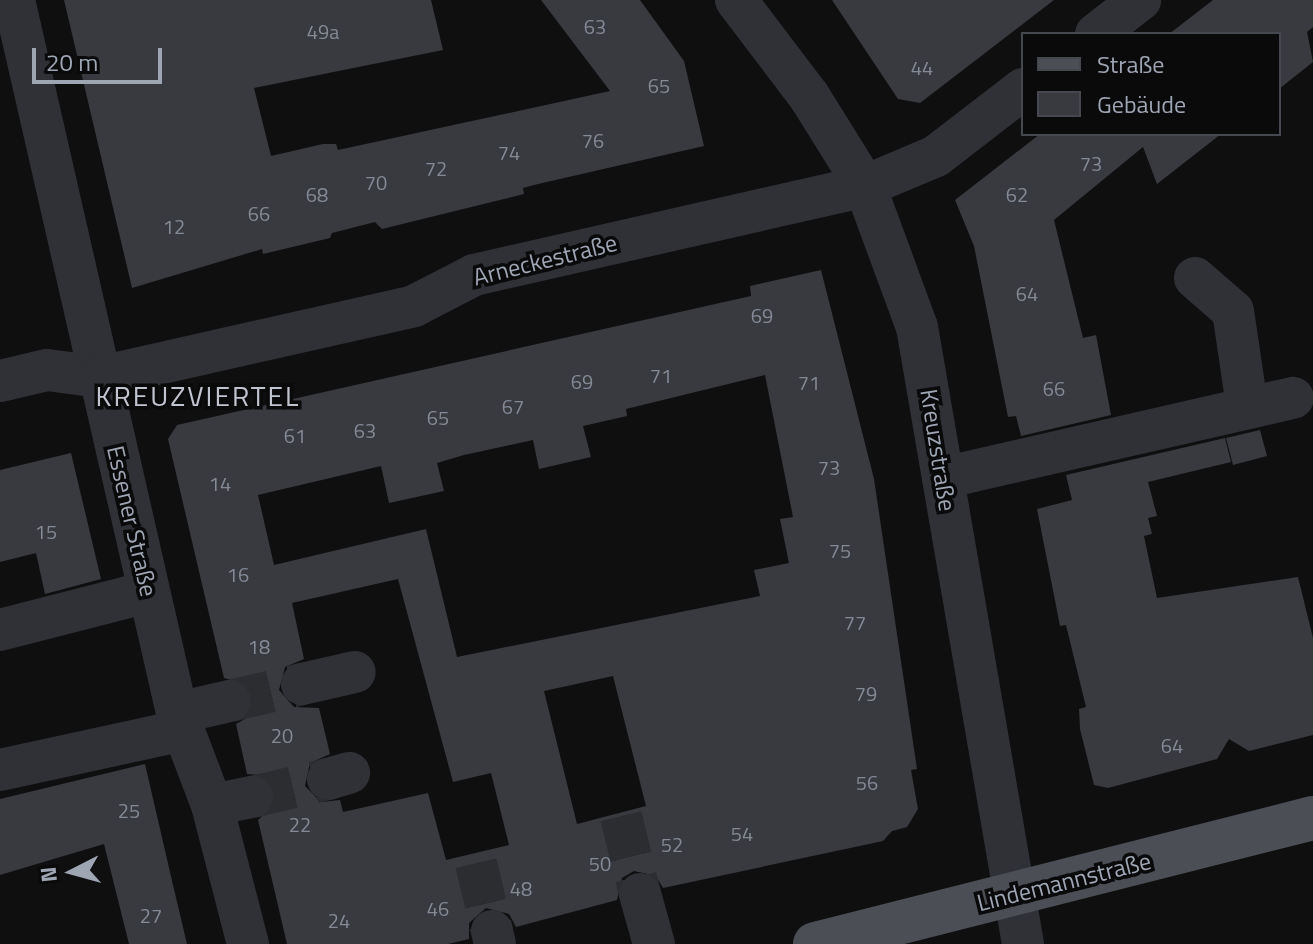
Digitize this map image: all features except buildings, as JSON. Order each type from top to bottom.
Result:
[{"type":"main road","name":"Lindemannstraße","points":[[815,944],[1313,818]]},
{"type":"street","name":"Essener Straße","points":[[14,0],[148,592],[180,721],[212,805],[248,944]]},
{"type":"street","name":"Kreuzstraße","points":[[736,0],[809,96],[865,186],[917,327],[1012,896],[1023,944]]},
{"type":"street","points":[[1099,32],[1140,0]]},
{"type":"street","name":"Arneckestraße","points":[[0,381],[47,370],[100,377],[414,306],[474,275],[865,186],[936,156],[1021,91]]},
{"type":"street","points":[[1195,278],[1233,311],[1247,406]]},
{"type":"street","points":[[943,478],[1247,406],[1293,398]]},
{"type":"street","points":[[0,630],[148,592]]},
{"type":"street","points":[[302,684],[355,672]]},
{"type":"street","points":[[0,770],[180,721],[230,701]]},
{"type":"street","points":[[212,805],[252,797]]},
{"type":"street","points":[[640,894],[654,944]]},
{"type":"tunnel","points":[[230,701],[302,684]]},
{"type":"tunnel","points":[[252,797],[328,779]]},
{"type":"tunnel","points":[[621,816],[640,894]]},
{"type":"tunnel","points":[[476,863],[492,931]]},
{"type":"district","name":"KREUZVIERTEL","points":[[198,396]]}]
